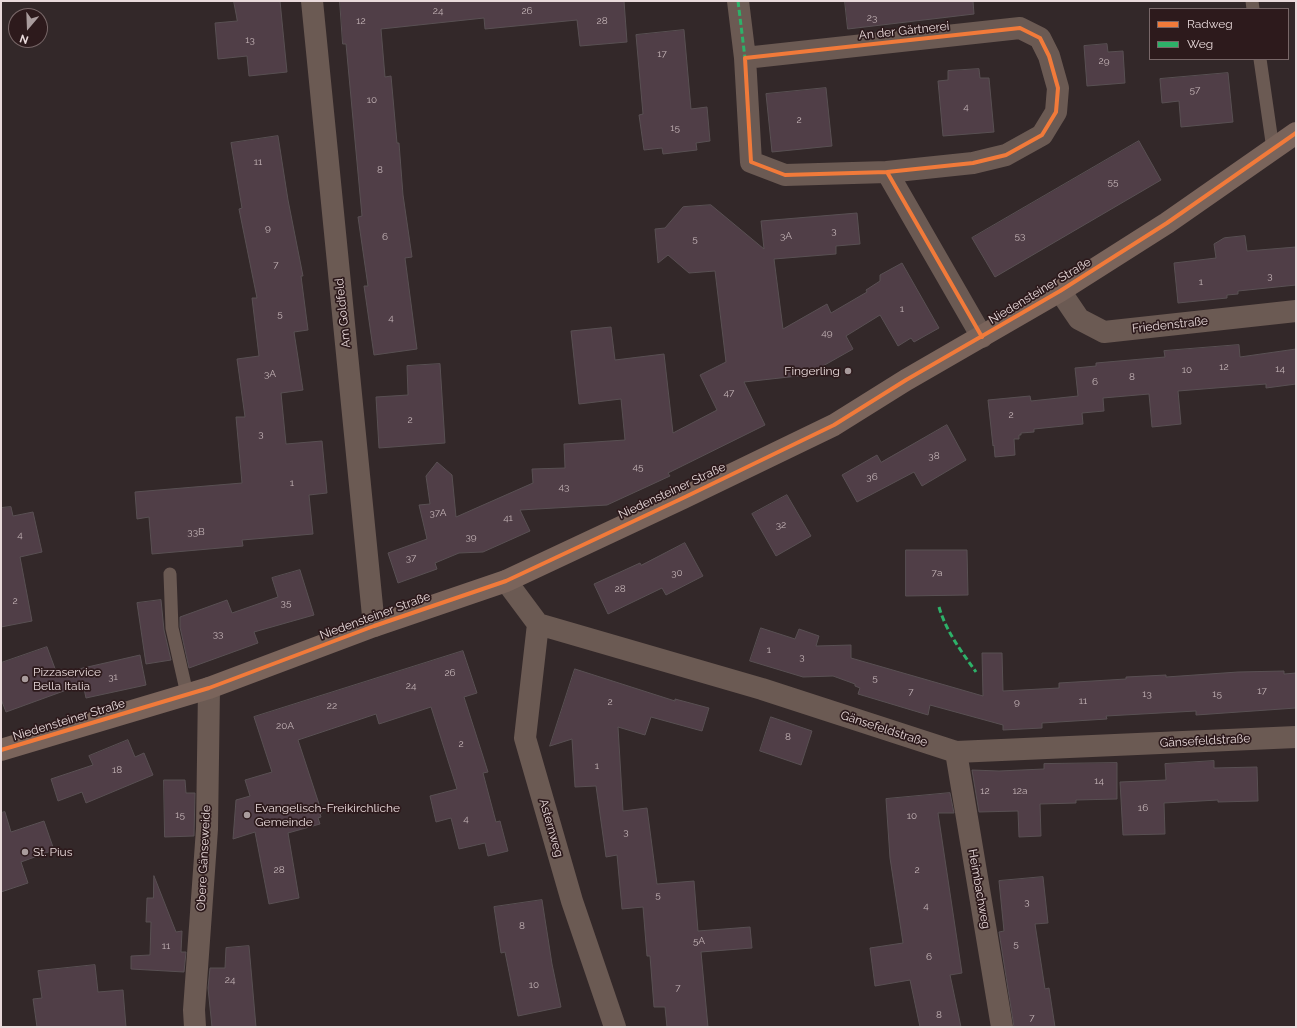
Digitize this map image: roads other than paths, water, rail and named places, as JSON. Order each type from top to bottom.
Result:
[{"type":"main road","name":"Niedensteiner Straße","points":[[1,750],[209,688],[374,626],[506,581],[834,425],[906,380],[1060,291],[1167,223],[1296,133]]},
{"type":"street","name":"Am Goldfeld","points":[[312,1],[374,626]]},
{"type":"street","name":"An der Gärtnerei","points":[[738,1],[744,58],[751,162],[785,175],[887,172],[973,163],[1006,155],[1042,135],[1056,112],[1058,88],[1049,56],[1040,38],[1020,28],[744,58]]},
{"type":"street","points":[[887,172],[982,337]]},
{"type":"street","name":"Friedenstraße","points":[[1060,291],[1079,319],[1104,332],[1296,311]]},
{"type":"street","points":[[506,581],[538,624]]},
{"type":"street","name":"Gänsefeldstraße","points":[[538,624],[762,689],[956,752],[1296,737]]},
{"type":"street","name":"Asternweg","points":[[538,624],[525,738],[572,901],[615,1027]]},
{"type":"street","name":"Obere Gänseweide","points":[[195,1027],[194,1010],[207,829],[209,688]]},
{"type":"street","name":"Heimbachweg","points":[[956,752],[1002,1027]]},
{"type":"lane","points":[[1260,60],[1273,150]]},
{"type":"lane","points":[[170,574],[172,628],[187,694]]},
{"type":"place","name":"Fingerling","points":[[848,371]]},
{"type":"place","name":"Pizzaservice Bella Italia","points":[[25,679]]},
{"type":"place","name":"Evangelisch-Freikirchliche Gemeinde","points":[[247,815]]},
{"type":"place","name":"St. Pius","points":[[25,852]]}]
